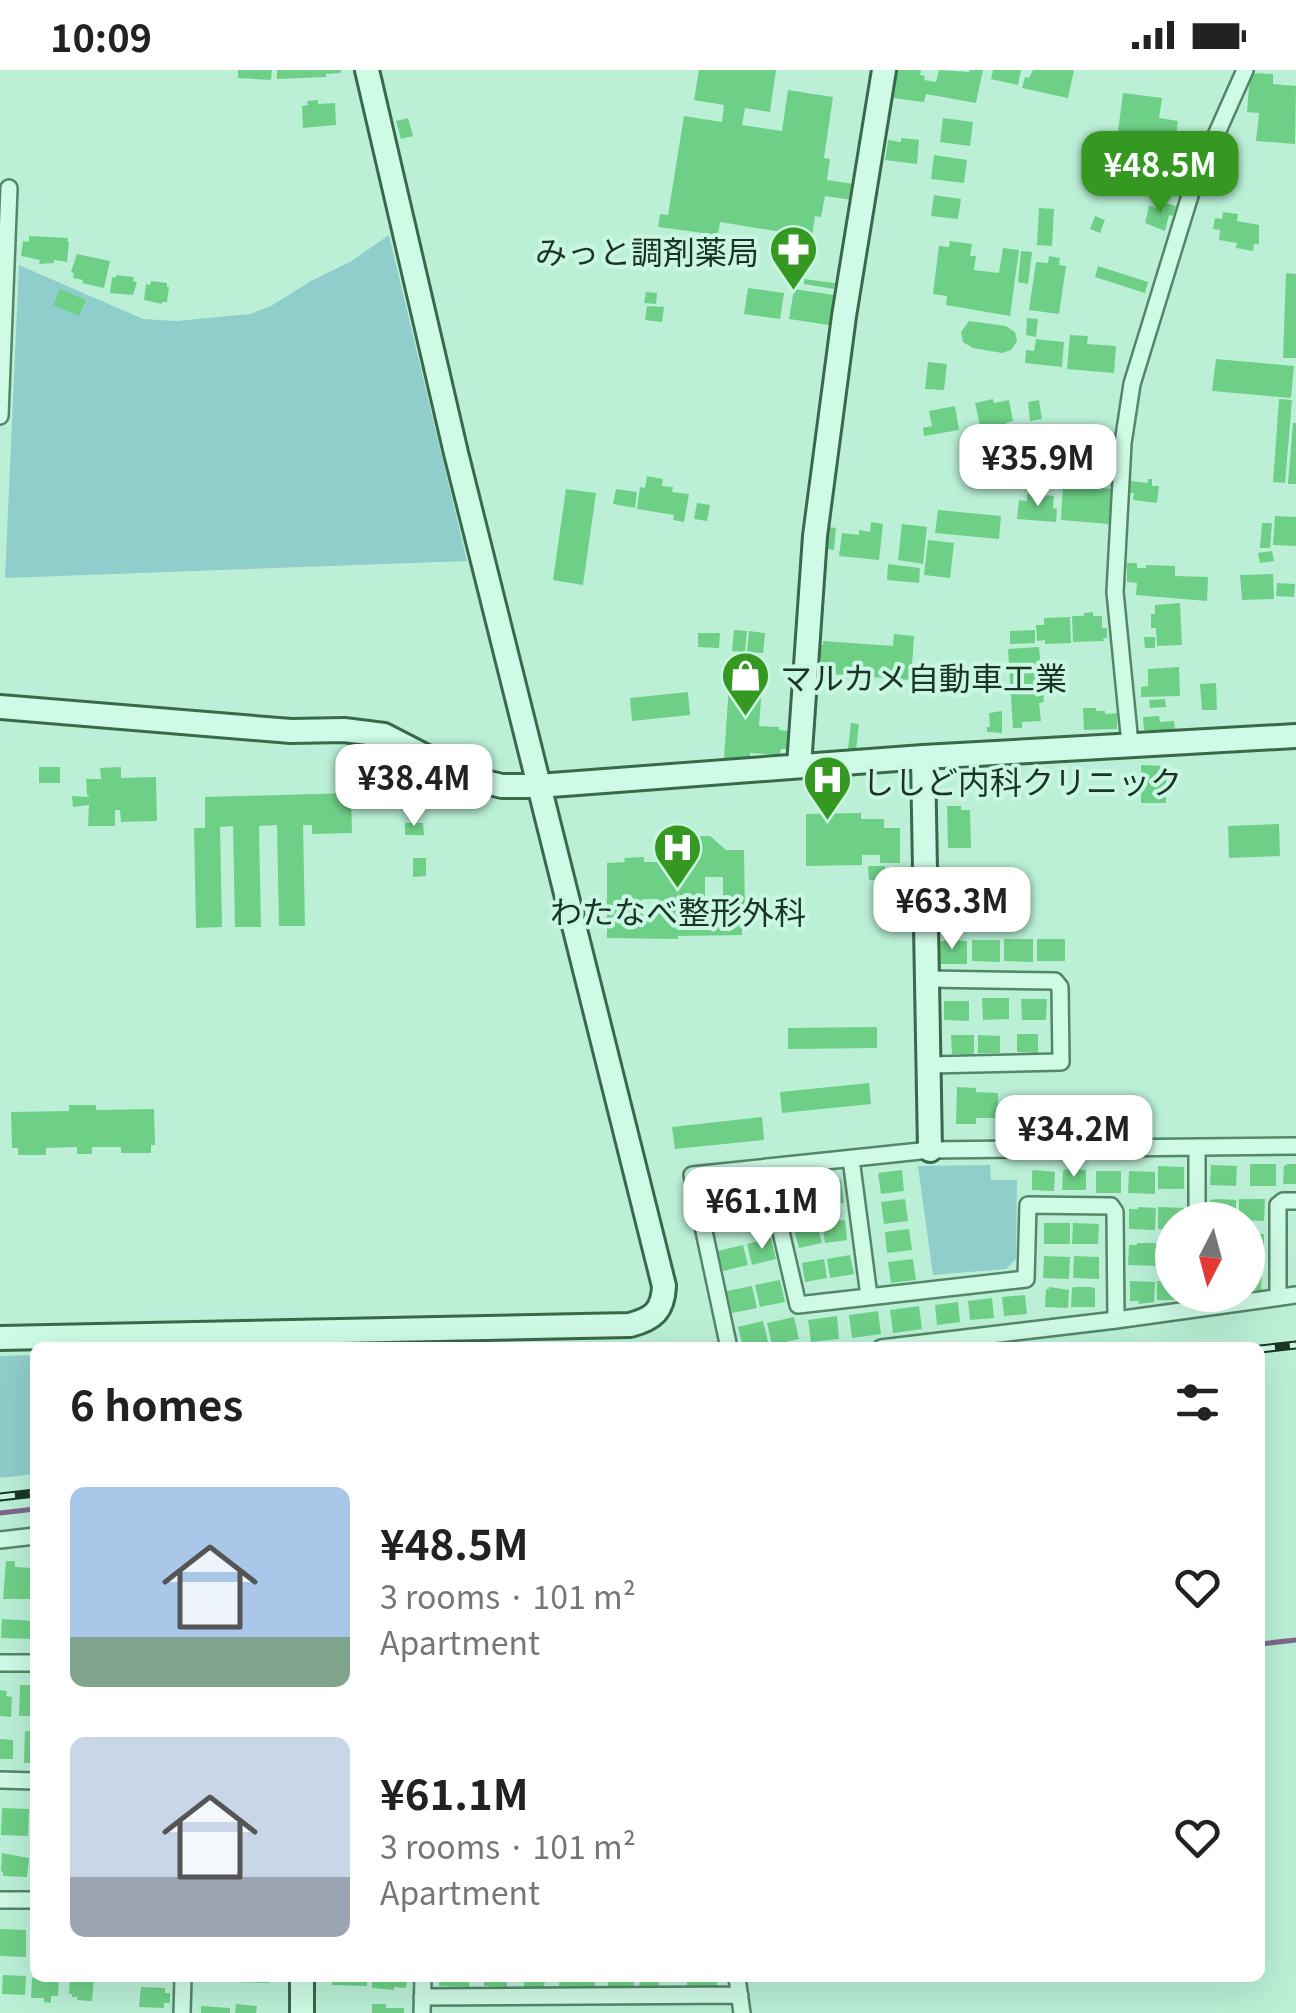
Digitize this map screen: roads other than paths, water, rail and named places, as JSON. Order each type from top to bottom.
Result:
[{"type":"street","points":[[0,1338],[630,1325],[647,1320],[663,1300],[664,1286],[461,472],[368,70]]},
{"type":"street","points":[[799,766],[816,536],[844,316],[884,70]]},
{"type":"street","points":[[1130,744],[1115,592],[1123,443],[1132,384],[1192,189],[1246,70]]},
{"type":"street","points":[[0,416],[9,188]]},
{"type":"street","points":[[0,707],[384,735],[446,767],[502,786],[923,756],[1296,736]]},
{"type":"street","points":[[923,756],[930,1150]]},
{"type":"street","points":[[928,979],[1055,980],[1060,986],[1061,1062],[930,1065]]},
{"type":"street","points":[[728,1342],[692,1175],[930,1150],[1296,1146]]},
{"type":"street","points":[[1197,1202],[1198,1147]]},
{"type":"street","points":[[852,1159],[869,1296]]},
{"type":"street","points":[[766,1167],[798,1305],[1026,1279],[1028,1205],[1112,1206],[1116,1320]]},
{"type":"street","points":[[1278,1296],[1278,1204],[1296,1200]]},
{"type":"street","points":[[1265,1297],[1296,1295]]},
{"type":"street","points":[[932,1342],[1116,1320],[1155,1311]]},
{"type":"street","points":[[0,1540],[30,1537]]},
{"type":"street","points":[[0,1663],[30,1663]]},
{"type":"street","points":[[0,1780],[30,1780]]},
{"type":"street","points":[[0,1900],[30,1900]]},
{"type":"street","points":[[182,2013],[183,1982]]},
{"type":"street","points":[[302,1982],[302,2013]]},
{"type":"street","points":[[738,1982],[742,2013]]},
{"type":"street","points":[[422,2005],[740,1995]]},
{"type":"waterway","points":[[0,1513],[30,1510]]},
{"type":"waterway","points":[[1265,1643],[1296,1640]]},
{"type":"railway","points":[[1265,1348],[1296,1345]]},
{"type":"railway","points":[[0,1497],[30,1494]]},
{"type":"place","name":"みっと調剤薬局","points":[[794,292]]},
{"type":"place","name":"マルカメ自動車工業","points":[[745,718]]},
{"type":"place","name":"ししど内科クリニック","points":[[827,822]]},
{"type":"place","name":"わたなべ整形外科","points":[[678,890]]}]
